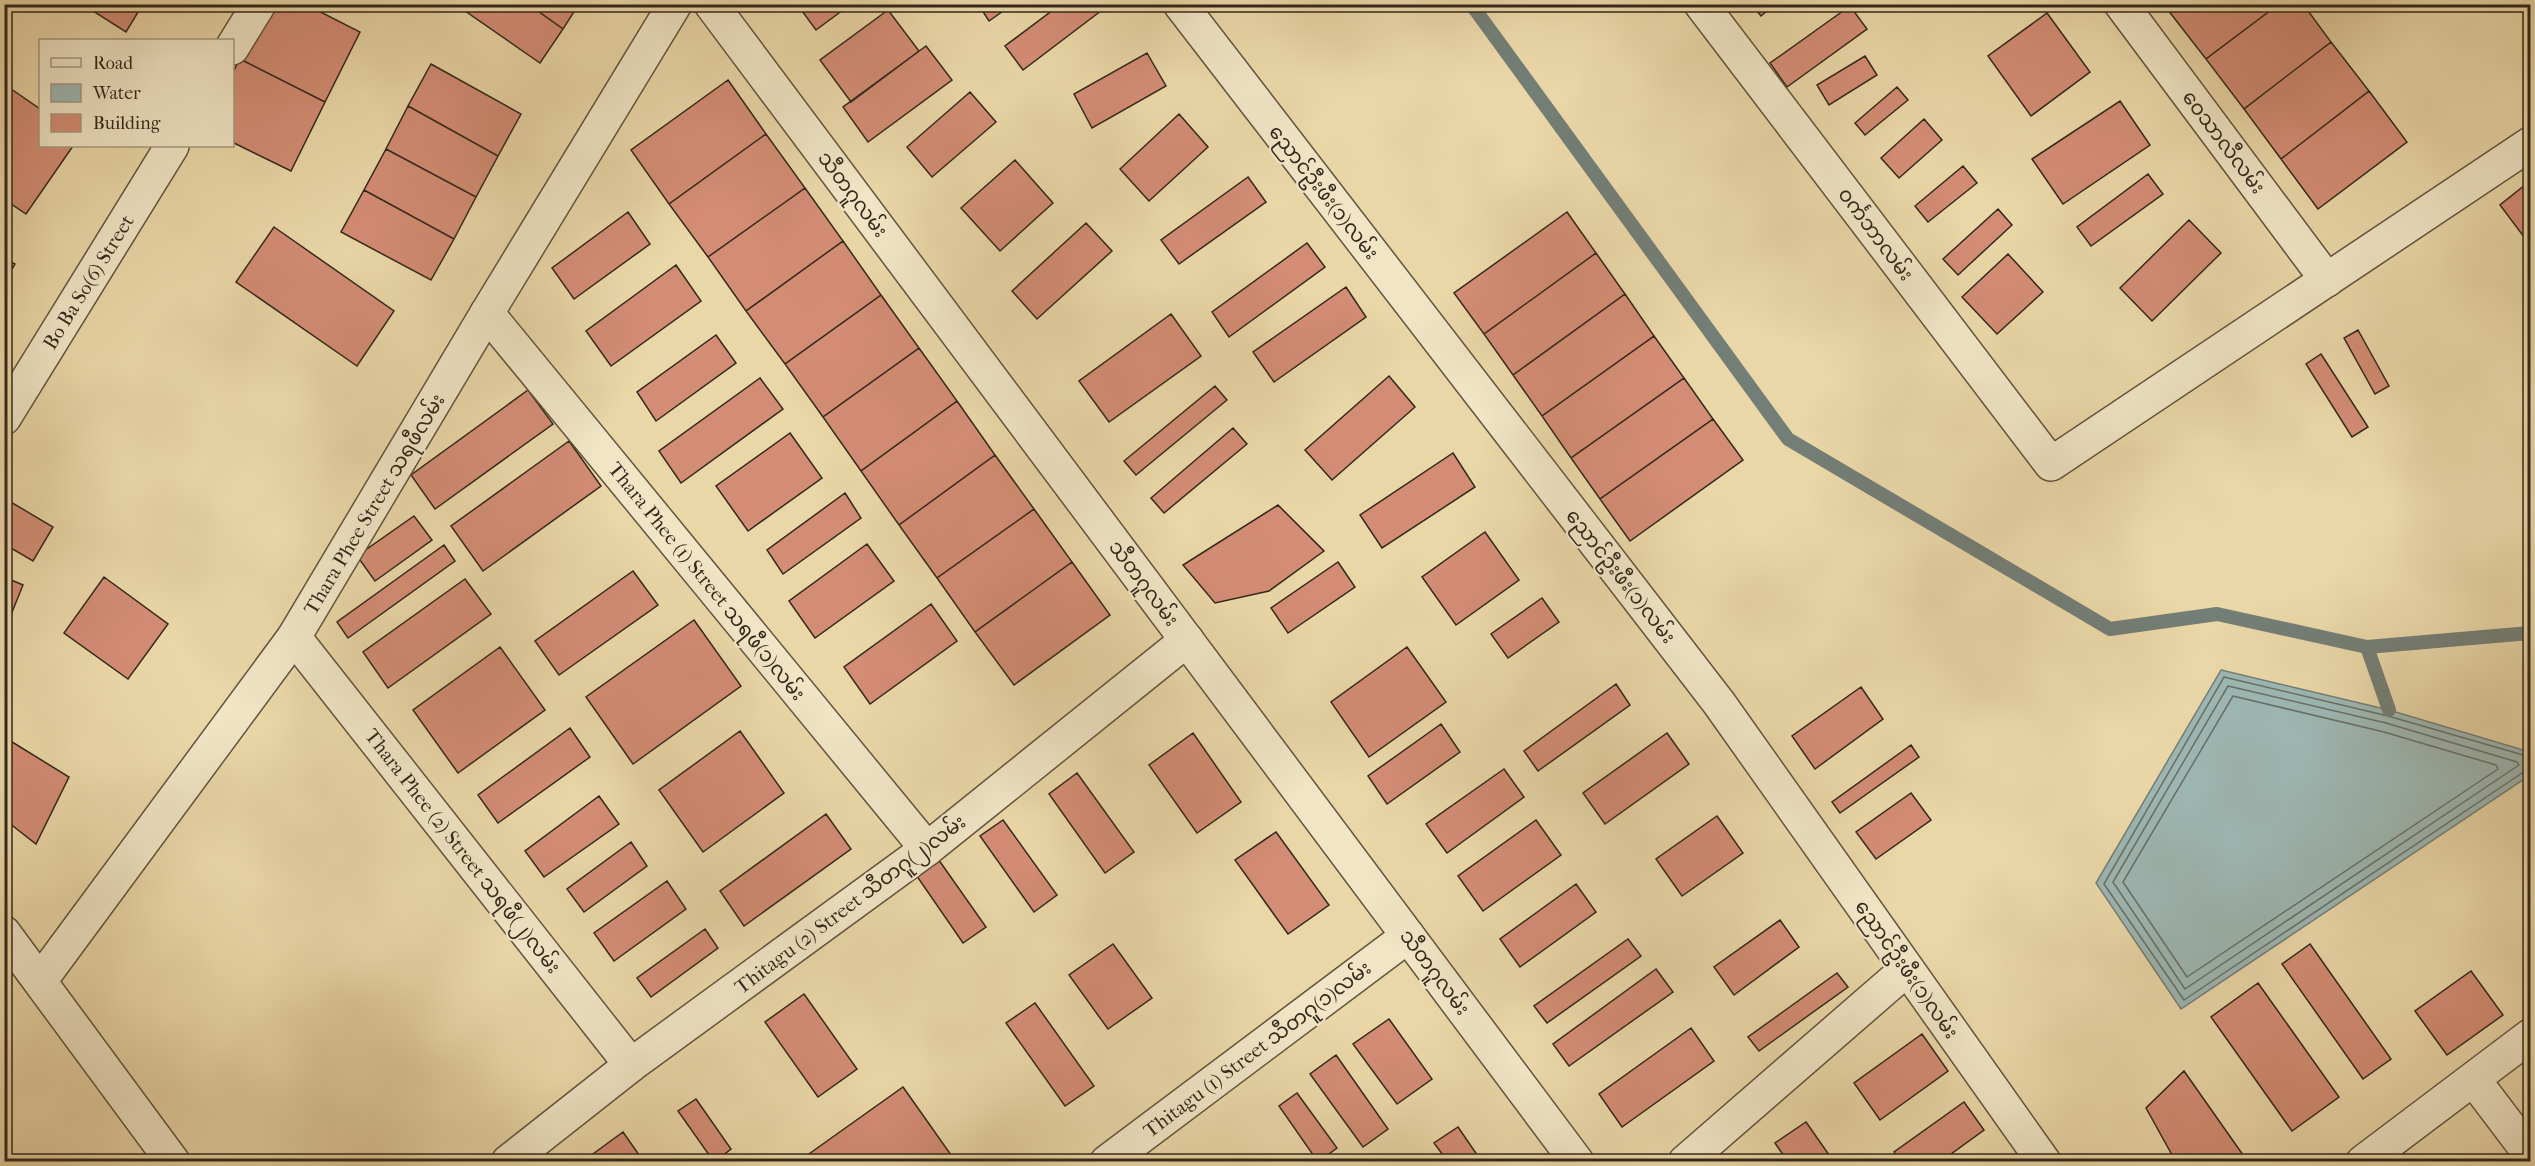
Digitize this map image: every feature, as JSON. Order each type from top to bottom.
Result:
[{"type":"street","points":[[234,45],[259,4]]},
{"type":"street","name":"Thara Phee Street သရဖီလမ်း","points":[[40,981],[294,637],[675,4]]},
{"type":"street","name":"သီတဂူလမ်း","points":[[711,4],[1577,1161]]},
{"type":"street","name":"ညောင်ဦးဖီး(၁)လမ်း","points":[[1180,4],[1719,703],[1906,970],[2044,1161]]},
{"type":"street","name":"ဝင်္ကဘာလမ်း","points":[[1701,4],[2050,464],[2327,280]]},
{"type":"street","name":"ဝေသာလီလမ်း","points":[[2121,4],[2327,280]]},
{"type":"street","points":[[2327,280],[2530,144]]},
{"type":"street","name":"Bo Ba So(6) Street","points":[[4,418],[171,147]]},
{"type":"street","name":"Thara Phee (1) Street သရဖီ(၁)လမ်း","points":[[487,313],[927,849]]},
{"type":"street","name":"Thara Phee (2) Street သရဖီ(၂)လမ်း","points":[[294,637],[631,1065]]},
{"type":"street","name":"Thitagu (2) Street သီတဂူ(၂)လမ်း","points":[[508,1161],[631,1065],[927,849],[1187,640]]},
{"type":"street","points":[[4,933],[173,1161]]},
{"type":"street","name":"Thitagu (1) Street သီတဂူ(၁)လမ်း","points":[[1107,1161],[1408,936]]},
{"type":"street","points":[[1685,1161],[1906,970]]},
{"type":"street","points":[[2362,1161],[2474,1080],[2530,1036]]},
{"type":"street","points":[[2474,1080],[2530,1154]]},
{"type":"water","points":[[2221,670],[2389,710],[2530,752],[2530,775],[2181,1009],[2096,883]]},
{"type":"building","points":[[82,4],[143,4],[126,32]]},
{"type":"building","points":[[267,4],[305,4],[360,32],[325,102],[240,59]]},
{"type":"building","points":[[455,4],[528,4],[563,29],[540,63]]},
{"type":"building","points":[[528,4],[579,4],[563,29]]},
{"type":"building","points":[[811,4],[851,4],[816,30],[802,11]]},
{"type":"building","points":[[978,4],[1013,4],[989,21]]},
{"type":"building","points":[[1061,4],[1110,4],[1023,70],[1005,46]]},
{"type":"building","points":[[1751,4],[1775,4],[1761,16]]},
{"type":"building","points":[[2175,4],[2279,4],[2206,59],[2168,10]]},
{"type":"building","points":[[2279,4],[2303,4],[2331,42],[2244,109],[2206,59]]},
{"type":"building","points":[[1850,6],[1867,29],[1787,87],[1770,63]]},
{"type":"building","points":[[888,10],[919,51],[851,102],[820,60]]},
{"type":"building","points":[[2047,13],[2090,72],[2031,116],[1988,56]]},
{"type":"building","points":[[2331,42],[2369,91],[2281,159],[2244,109]]},
{"type":"building","points":[[926,46],[952,80],[868,142],[843,107]]},
{"type":"building","points":[[1147,53],[1166,86],[1092,128],[1074,94]]},
{"type":"building","points":[[1865,56],[1877,75],[1829,105],[1817,85]]},
{"type":"building","points":[[240,59],[325,102],[291,171],[234,143],[234,70]]},
{"type":"building","points":[[431,64],[521,114],[498,156],[408,106]]},
{"type":"building","points":[[728,80],[766,134],[669,204],[631,150]]},
{"type":"building","points":[[4,84],[39,108],[39,147],[72,147],[26,214],[4,199]]},
{"type":"building","points":[[1897,87],[1908,100],[1865,135],[1855,123]]},
{"type":"building","points":[[2369,91],[2407,142],[2318,209],[2281,159]]},
{"type":"building","points":[[970,92],[996,122],[932,177],[907,147]]},
{"type":"building","points":[[2120,101],[2150,145],[2063,204],[2032,159]]},
{"type":"building","points":[[408,106],[498,156],[476,197],[386,149]]},
{"type":"building","points":[[1179,114],[1208,147],[1149,201],[1120,169]]},
{"type":"building","points":[[1924,119],[1942,140],[1899,178],[1881,158]]},
{"type":"building","points":[[766,134],[805,188],[708,257],[669,204]]},
{"type":"building","points":[[386,149],[476,197],[454,239],[364,190]]},
{"type":"building","points":[[1015,160],[1053,203],[1000,251],[961,208]]},
{"type":"building","points":[[1963,166],[1977,183],[1928,222],[1915,206]]},
{"type":"building","points":[[2148,174],[2163,194],[2091,246],[2077,227]]},
{"type":"building","points":[[1248,177],[1266,202],[1179,264],[1161,240]]},
{"type":"building","points":[[2530,181],[2530,245],[2500,205]]},
{"type":"building","points":[[805,188],[843,241],[746,311],[708,257]]},
{"type":"building","points":[[364,190],[454,239],[431,280],[341,232]]},
{"type":"building","points":[[1998,209],[2012,225],[1958,275],[1943,259]]},
{"type":"building","points":[[628,212],[650,244],[574,299],[552,268]]},
{"type":"building","points":[[1567,212],[1596,253],[1484,334],[1454,293]]},
{"type":"building","points":[[2189,220],[2221,253],[2152,321],[2120,288]]},
{"type":"building","points":[[1086,223],[1112,251],[1037,319],[1012,291]]},
{"type":"building","points":[[274,227],[394,311],[357,366],[236,282]]},
{"type":"building","points":[[843,241],[881,295],[785,364],[746,311]]},
{"type":"building","points":[[1307,243],[1325,267],[1229,337],[1212,312]]},
{"type":"building","points":[[1596,253],[1625,294],[1513,375],[1484,334]]},
{"type":"building","points":[[2008,254],[2043,292],[1997,334],[1962,297]]},
{"type":"building","points":[[4,258],[15,264],[4,282]]},
{"type":"building","points":[[676,265],[701,301],[611,366],[586,331]]},
{"type":"building","points":[[1346,287],[1366,317],[1274,382],[1253,352]]},
{"type":"building","points":[[1625,294],[1654,336],[1542,416],[1513,375]]},
{"type":"building","points":[[881,295],[919,348],[823,417],[785,364]]},
{"type":"building","points":[[1171,314],[1201,356],[1109,422],[1079,381]]},
{"type":"building","points":[[2358,330],[2389,386],[2375,394],[2344,338]]},
{"type":"building","points":[[716,335],[736,363],[656,421],[637,392]]},
{"type":"building","points":[[1654,336],[1684,378],[1571,458],[1542,416]]},
{"type":"building","points":[[919,348],[957,401],[861,471],[823,417]]},
{"type":"building","points":[[2321,354],[2368,427],[2352,437],[2306,364]]},
{"type":"building","points":[[1389,376],[1415,407],[1332,480],[1305,450]]},
{"type":"building","points":[[760,378],[783,409],[681,483],[659,451]]},
{"type":"building","points":[[1684,378],[1713,419],[1600,499],[1571,458]]},
{"type":"building","points":[[1215,386],[1227,400],[1136,475],[1124,461]]},
{"type":"building","points":[[528,390],[553,424],[435,509],[411,475]]},
{"type":"building","points":[[957,401],[995,455],[899,525],[861,471]]},
{"type":"building","points":[[1713,419],[1743,460],[1630,541],[1600,499]]},
{"type":"building","points":[[1233,428],[1247,444],[1164,513],[1151,498]]},
{"type":"building","points":[[790,433],[822,478],[748,531],[716,486]]},
{"type":"building","points":[[569,441],[601,486],[483,571],[451,526]]},
{"type":"building","points":[[1453,453],[1475,487],[1382,548],[1360,515]]},
{"type":"building","points":[[995,455],[1034,509],[937,578],[899,525]]},
{"type":"building","points":[[845,493],[861,518],[783,574],[767,550]]},
{"type":"building","points":[[4,498],[53,527],[33,561],[4,544]]},
{"type":"building","points":[[1278,505],[1324,551],[1269,591],[1215,603],[1183,565]]},
{"type":"building","points":[[1034,509],[1072,562],[975,632],[937,578]]},
{"type":"building","points":[[414,516],[432,540],[375,581],[357,556]]},
{"type":"building","points":[[1485,532],[1519,580],[1456,625],[1422,577]]},
{"type":"building","points":[[867,544],[894,581],[815,638],[789,601]]},
{"type":"building","points":[[444,545],[455,561],[348,638],[337,622]]},
{"type":"building","points":[[1072,562],[1110,615],[1014,685],[975,632]]},
{"type":"building","points":[[1338,562],[1355,587],[1288,633],[1271,608]]},
{"type":"building","points":[[633,571],[658,605],[559,675],[535,641]]},
{"type":"building","points":[[4,577],[23,585],[4,632]]},
{"type":"building","points":[[104,577],[168,624],[128,679],[64,633]]},
{"type":"building","points":[[465,579],[491,614],[388,688],[363,652]]},
{"type":"building","points":[[1542,598],[1559,622],[1508,658],[1491,634]]},
{"type":"building","points":[[931,604],[957,641],[870,704],[844,667]]},
{"type":"building","points":[[694,620],[741,686],[633,764],[586,697]]},
{"type":"building","points":[[500,647],[545,710],[458,773],[413,710]]},
{"type":"building","points":[[1407,647],[1446,702],[1369,757],[1331,702]]},
{"type":"building","points":[[1616,684],[1630,705],[1538,771],[1524,751]]},
{"type":"building","points":[[1861,687],[1883,719],[1815,769],[1792,736]]},
{"type":"building","points":[[1441,724],[1460,752],[1387,804],[1368,776]]},
{"type":"building","points":[[570,728],[590,757],[498,823],[478,795]]},
{"type":"building","points":[[740,731],[784,793],[703,852],[659,790]]},
{"type":"building","points":[[1193,733],[1241,802],[1197,833],[1149,765]]},
{"type":"building","points":[[1667,733],[1689,764],[1605,824],[1583,793]]},
{"type":"building","points":[[4,737],[69,777],[36,844],[4,819]]},
{"type":"building","points":[[1911,745],[1919,757],[1840,813],[1832,802]]},
{"type":"building","points":[[1504,769],[1524,797],[1447,853],[1426,824]]},
{"type":"building","points":[[1077,773],[1134,852],[1105,873],[1049,794]]},
{"type":"building","points":[[1911,793],[1931,820],[1876,859],[1856,832]]},
{"type":"building","points":[[599,796],[619,824],[544,877],[525,851]]},
{"type":"building","points":[[826,814],[851,849],[744,926],[720,891]]},
{"type":"building","points":[[1717,816],[1743,853],[1682,896],[1656,859]]},
{"type":"building","points":[[1003,820],[1057,895],[1034,912],[980,836]]},
{"type":"building","points":[[1536,820],[1561,855],[1483,911],[1458,876]]},
{"type":"building","points":[[1276,832],[1329,905],[1288,934],[1235,860]]},
{"type":"building","points":[[631,842],[647,866],[584,912],[567,889]]},
{"type":"building","points":[[936,856],[986,927],[963,943],[914,872]]},
{"type":"building","points":[[667,881],[686,909],[614,961],[594,933]]},
{"type":"building","points":[[1576,884],[1596,912],[1520,967],[1500,939]]},
{"type":"building","points":[[1780,920],[1799,947],[1734,995],[1714,967]]},
{"type":"building","points":[[705,929],[718,948],[651,997],[637,978]]},
{"type":"building","points":[[1628,939],[1641,956],[1547,1023],[1534,1006]]},
{"type":"building","points":[[1113,944],[1152,998],[1108,1029],[1069,975]]},
{"type":"building","points":[[2310,944],[2391,1059],[2363,1079],[2282,964]]},
{"type":"building","points":[[1656,969],[1673,992],[1569,1066],[1553,1044]]},
{"type":"building","points":[[2471,971],[2503,1015],[2447,1055],[2415,1011]]},
{"type":"building","points":[[1837,973],[1848,987],[1759,1051],[1748,1037]]},
{"type":"building","points":[[2258,983],[2339,1097],[2292,1131],[2211,1017]]},
{"type":"building","points":[[804,994],[857,1069],[818,1097],[765,1022]]},
{"type":"building","points":[[1035,1003],[1094,1086],[1065,1106],[1006,1023]]},
{"type":"building","points":[[1389,1019],[1432,1079],[1397,1104],[1353,1044]]},
{"type":"building","points":[[1691,1028],[1714,1061],[1622,1127],[1599,1094]]},
{"type":"building","points":[[1922,1034],[1948,1071],[1880,1120],[1854,1083]]},
{"type":"building","points":[[1336,1055],[1388,1129],[1363,1147],[1310,1074]]},
{"type":"building","points":[[2184,1071],[2248,1162],[2176,1162],[2146,1108]]},
{"type":"building","points":[[903,1087],[956,1162],[799,1161]]},
{"type":"building","points":[[1297,1093],[1337,1148],[1318,1162],[1279,1106]]},
{"type":"building","points":[[696,1099],[731,1149],[714,1162],[678,1111]]},
{"type":"building","points":[[1964,1102],[1984,1130],[1940,1162],[1901,1162],[1894,1152]]},
{"type":"building","points":[[1806,1122],[1834,1162],[1788,1162],[1775,1143]]},
{"type":"building","points":[[1458,1127],[1482,1162],[1448,1162],[1434,1143]]},
{"type":"building","points":[[623,1132],[644,1162],[582,1162]]},
{"type":"waterway","points":[[1471,4],[1788,439],[2110,629],[2217,614],[2367,647],[2389,710]]},
{"type":"waterway","points":[[2367,647],[2530,633]]}]
